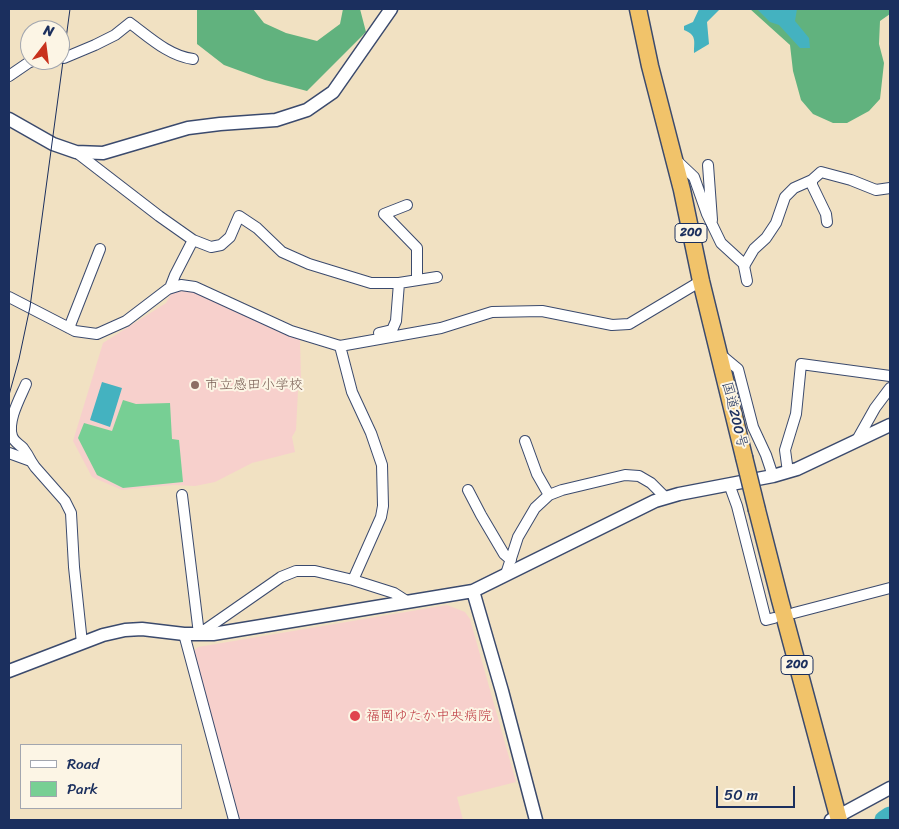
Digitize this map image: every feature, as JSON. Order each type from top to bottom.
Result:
[{"type":"highway","name":"国道200号","points":[[638,9],[744,457],[836,819]]},
{"type":"street","points":[[76,152],[103,153],[188,128],[276,120],[307,110],[332,92],[391,9]]},
{"type":"street","points":[[70,56],[95,46],[115,35],[130,23],[168,50],[184,58],[193,59]]},
{"type":"street","points":[[9,76],[20,68]]},
{"type":"street","points":[[9,119],[47,141],[76,152],[193,240],[211,247],[221,245],[230,237],[239,216],[257,228],[282,252],[309,264],[371,283],[399,283],[437,277]]},
{"type":"street","points":[[674,158],[694,178],[707,214],[721,243],[745,264]]},
{"type":"street","points":[[708,165],[713,226]]},
{"type":"street","points":[[747,281],[745,264],[754,249],[766,238],[776,223],[785,197],[794,188],[812,180],[821,172],[851,180],[876,190],[890,188]]},
{"type":"street","points":[[812,180],[812,185],[826,214],[827,222]]},
{"type":"street","points":[[407,205],[384,214],[417,248],[417,280]]},
{"type":"street","points":[[170,288],[193,240]]},
{"type":"street","points":[[69,328],[100,249]]},
{"type":"street","points":[[9,297],[75,331],[97,334],[126,321],[170,288],[181,285],[195,287],[291,331],[340,346],[441,328],[492,312],[542,311],[612,325],[629,324],[701,281]]},
{"type":"street","points":[[340,346],[350,341],[392,330],[396,321],[399,283]]},
{"type":"street","points":[[340,346],[352,392],[372,433],[382,465],[383,506],[381,517],[353,580]]},
{"type":"street","points":[[719,354],[738,369],[753,427],[774,476]]},
{"type":"street","points":[[788,472],[785,450],[796,414],[801,364],[890,376]]},
{"type":"street","points":[[26,384],[14,410],[12,436],[17,444],[24,449],[35,467],[65,501],[71,513],[74,567],[82,643]]},
{"type":"street","points":[[857,440],[875,408],[890,388]]},
{"type":"street","points":[[9,672],[103,635],[125,630],[142,629],[184,634],[213,634],[473,591],[655,501],[679,494],[788,472],[890,425]]},
{"type":"street","points":[[525,441],[537,474],[549,495]]},
{"type":"street","points":[[9,453],[31,461]]},
{"type":"street","points":[[506,574],[518,537],[535,508],[549,495],[562,490],[625,475],[639,476],[651,483],[666,498]]},
{"type":"street","points":[[729,484],[737,506],[766,620],[774,618]]},
{"type":"street","points":[[468,490],[504,554],[511,560]]},
{"type":"street","points":[[182,495],[200,634]]},
{"type":"street","points":[[200,634],[281,576],[296,571],[315,571],[353,580],[394,593],[408,602]]},
{"type":"street","points":[[794,613],[890,588]]},
{"type":"street","points":[[473,591],[536,820]]},
{"type":"street","points":[[184,634],[234,820]]},
{"type":"street","points":[[836,819],[890,788]]},
{"type":"shaded area","name":"市立感田小学校","points":[[195,290],[279,332],[300,339],[301,380],[298,391],[296,430],[292,437],[295,452],[252,463],[215,482],[195,486],[173,485],[122,490],[92,477],[73,441],[103,343],[166,303],[172,292]]},
{"type":"shaded area","name":"福岡ゆたか中央病院","points":[[447,605],[465,612],[470,619],[516,782],[457,797],[463,820],[240,820],[194,651],[198,647]]},
{"type":"green space","points":[[197,9],[253,9],[264,23],[286,33],[317,41],[340,24],[343,9],[360,9],[366,32],[307,91],[265,80],[224,65],[197,44]]},
{"type":"green space","points":[[750,9],[890,9],[890,14],[880,21],[879,44],[884,63],[880,99],[869,111],[847,123],[833,123],[813,114],[801,100],[793,71],[790,45]]},
{"type":"green space","points":[[123,400],[136,404],[170,403],[172,439],[179,440],[183,482],[123,488],[97,475],[78,438],[84,423],[112,431]]},
{"type":"water","points":[[699,9],[720,9],[707,22],[709,44],[694,53],[693,36],[684,30],[684,26],[693,22]]},
{"type":"water","points":[[757,9],[797,9],[795,21],[809,38],[810,48],[800,48],[779,25],[770,22]]},
{"type":"water","points":[[102,382],[122,388],[110,427],[90,420]]},
{"type":"waterway","points":[[884,820],[890,816]]},
{"type":"tram line","points":[[9,395],[30,307],[70,9]]},
{"type":"place","name":"市立感田小学校","points":[[195,385]]},
{"type":"place","name":"福岡ゆたか中央病院","points":[[355,716]]}]
